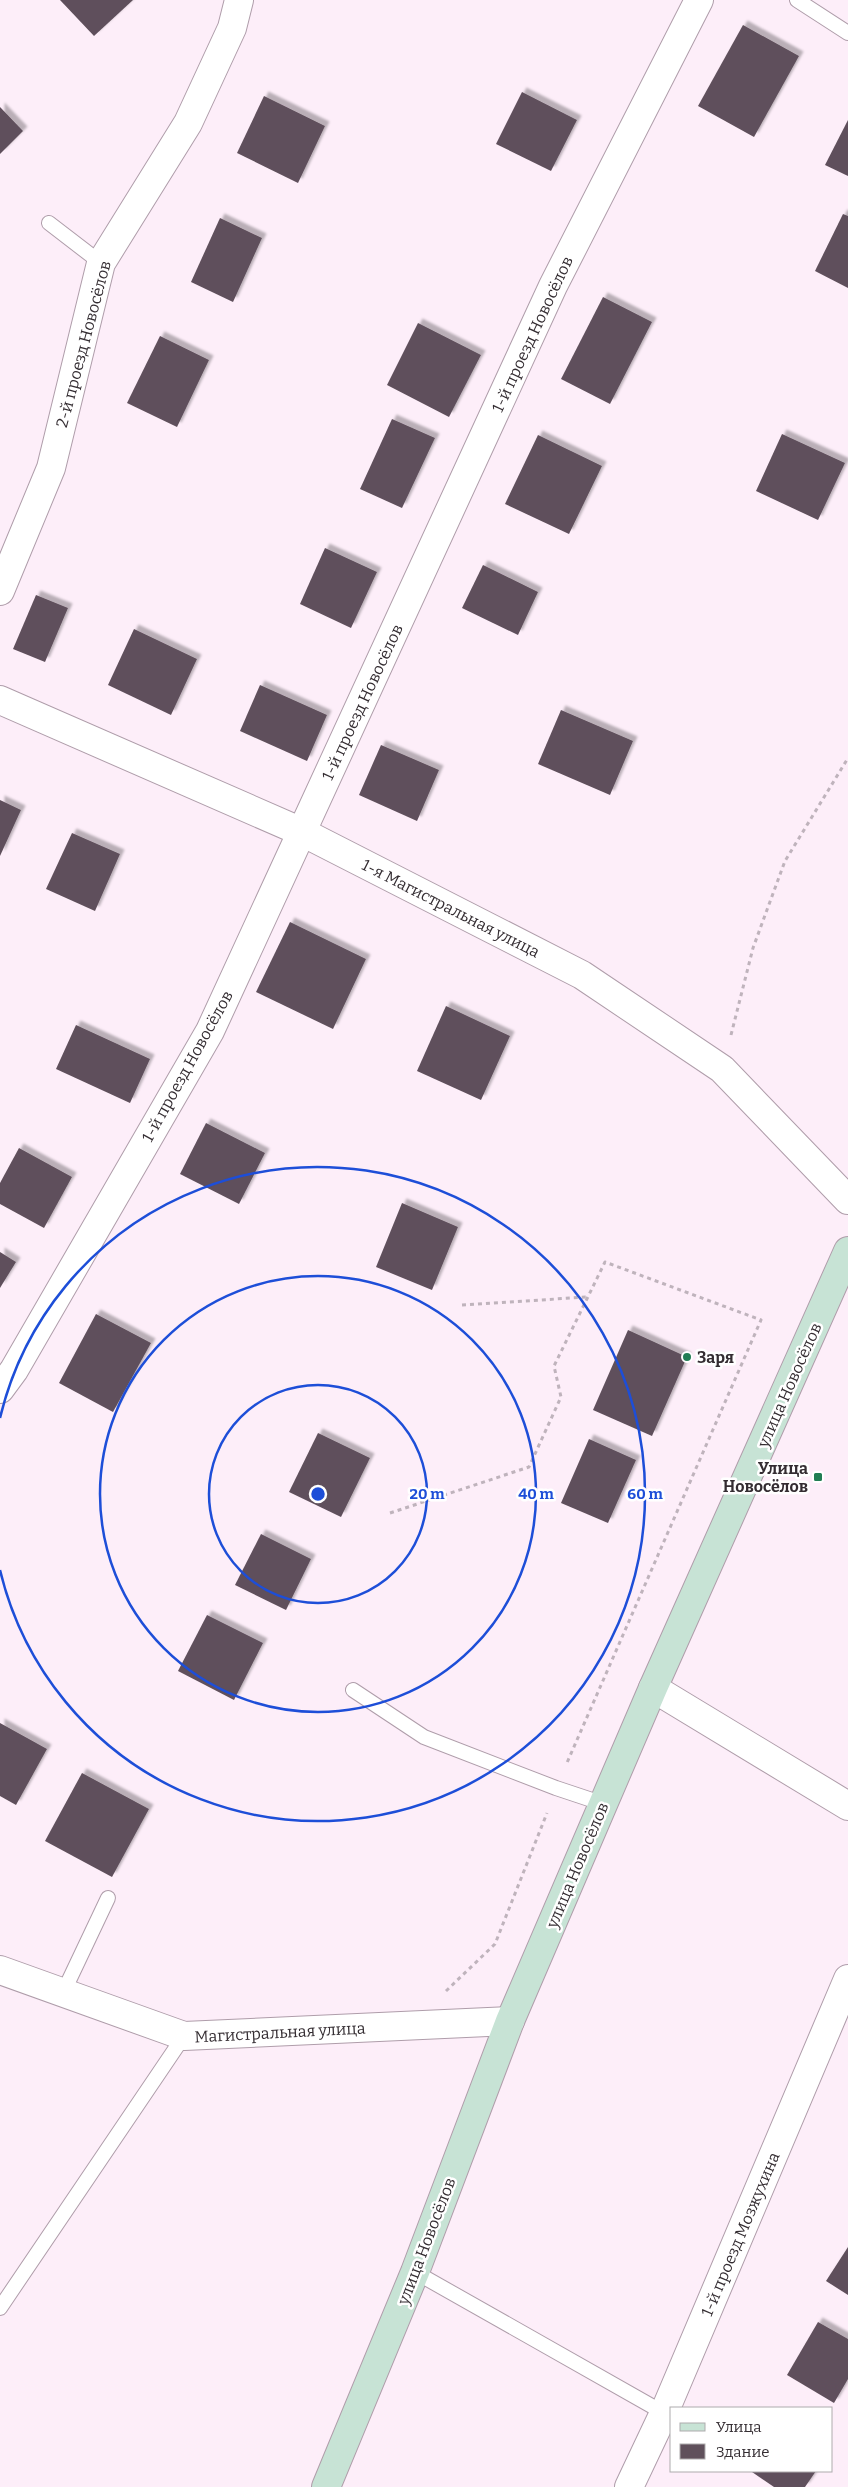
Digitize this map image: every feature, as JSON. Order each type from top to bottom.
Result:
[{"type":"street","name":"2-й проезд Новосёлов","points":[[0,591],[51,468],[101,263],[188,123],[232,28],[239,0]]},
{"type":"street","name":"1-й проезд Новосёлов","points":[[5,1374],[210,1031],[553,286],[699,0]]},
{"type":"street","name":"1-я Магистральная улица","points":[[0,700],[302,832],[582,975],[722,1069],[848,1200]]},
{"type":"street","name":"улица Новосёлов","points":[[326,2487],[415,2272],[510,2021],[653,1688],[848,1251]]},
{"type":"street","points":[[653,1688],[848,1806]]},
{"type":"street","name":"Магистральная улица","points":[[0,1970],[184,2036],[510,2021]]},
{"type":"street","name":"1-й проезд Мозжухина","points":[[629,2487],[664,2413],[848,1979]]},
{"type":"lane","points":[[797,0],[848,33]]},
{"type":"lane","points":[[49,223],[101,263]]},
{"type":"lane","points":[[353,1690],[424,1736],[556,1788],[604,1804]]},
{"type":"lane","points":[[63,1993],[108,1898]]},
{"type":"lane","points":[[0,2308],[184,2036]]},
{"type":"lane","points":[[415,2272],[664,2413]]},
{"type":"path","points":[[722,1069],[753,948],[786,860],[848,758]]},
{"type":"path","points":[[390,1514],[529,1467],[561,1398],[554,1366],[605,1262],[761,1320]]},
{"type":"path","points":[[462,1305],[588,1297]]},
{"type":"building","points":[[60,0],[133,0],[94,36]]},
{"type":"building","points":[[743,25],[799,56],[754,137],[698,106]]},
{"type":"building","points":[[522,92],[577,120],[551,171],[496,144]]},
{"type":"building","points":[[264,96],[325,126],[298,183],[237,153]]},
{"type":"building","points":[[0,107],[23,131],[0,154]]},
{"type":"building","points":[[848,120],[848,176],[825,165]]},
{"type":"building","points":[[843,214],[848,216],[848,288],[815,271]]},
{"type":"building","points":[[220,218],[262,238],[233,302],[191,282]]},
{"type":"building","points":[[603,297],[652,322],[610,404],[561,379]]},
{"type":"building","points":[[418,323],[481,355],[449,417],[387,385]]},
{"type":"building","points":[[160,336],[209,360],[177,427],[127,403]]},
{"type":"building","points":[[392,419],[435,438],[402,508],[360,489]]},
{"type":"building","points":[[782,434],[845,463],[818,520],[756,491]]},
{"type":"building","points":[[538,435],[602,466],[569,534],[505,504]]},
{"type":"building","points":[[325,548],[377,572],[351,628],[300,604]]},
{"type":"building","points":[[483,565],[538,592],[518,635],[462,608]]},
{"type":"building","points":[[36,595],[68,608],[45,662],[13,649]]},
{"type":"building","points":[[134,629],[197,659],[171,715],[108,685]]},
{"type":"building","points":[[260,685],[327,715],[307,761],[240,731]]},
{"type":"building","points":[[561,710],[633,741],[610,795],[538,764]]},
{"type":"building","points":[[381,745],[439,770],[417,821],[359,795]]},
{"type":"building","points":[[0,800],[21,810],[0,856]]},
{"type":"building","points":[[72,833],[120,854],[95,911],[46,889]]},
{"type":"building","points":[[290,922],[366,959],[333,1029],[256,992]]},
{"type":"building","points":[[446,1006],[510,1036],[481,1100],[417,1071]]},
{"type":"building","points":[[76,1025],[150,1059],[130,1103],[56,1069]]},
{"type":"building","points":[[206,1123],[265,1153],[239,1204],[180,1174]]},
{"type":"building","points":[[19,1148],[72,1177],[44,1228],[0,1204],[0,1183]]},
{"type":"building","points":[[402,1203],[458,1227],[432,1290],[376,1267]]},
{"type":"building","points":[[0,1252],[16,1262],[0,1288]]},
{"type":"building","points":[[96,1314],[151,1343],[113,1412],[59,1383]]},
{"type":"building","points":[[628,1330],[687,1357],[652,1436],[593,1410]]},
{"type":"building","points":[[318,1433],[370,1458],[341,1517],[289,1492]]},
{"type":"building","points":[[589,1439],[636,1460],[608,1523],[561,1503]]},
{"type":"building","points":[[261,1534],[311,1559],[286,1610],[235,1585]]},
{"type":"building","points":[[207,1615],[263,1643],[234,1700],[178,1671]]},
{"type":"building","points":[[0,1723],[47,1749],[16,1805],[0,1796]]},
{"type":"building","points":[[82,1773],[149,1809],[112,1877],[45,1841]]},
{"type":"building","points":[[848,2247],[848,2295],[826,2281]]},
{"type":"building","points":[[818,2322],[848,2339],[848,2379],[834,2403],[787,2375]]},
{"type":"building","points":[[752,2472],[815,2472],[805,2487],[774,2487]]},
{"type":"place","name":"Заря","points":[[687,1357]]},
{"type":"place","name":"Улица Новосёлов","points":[[818,1477]]}]
